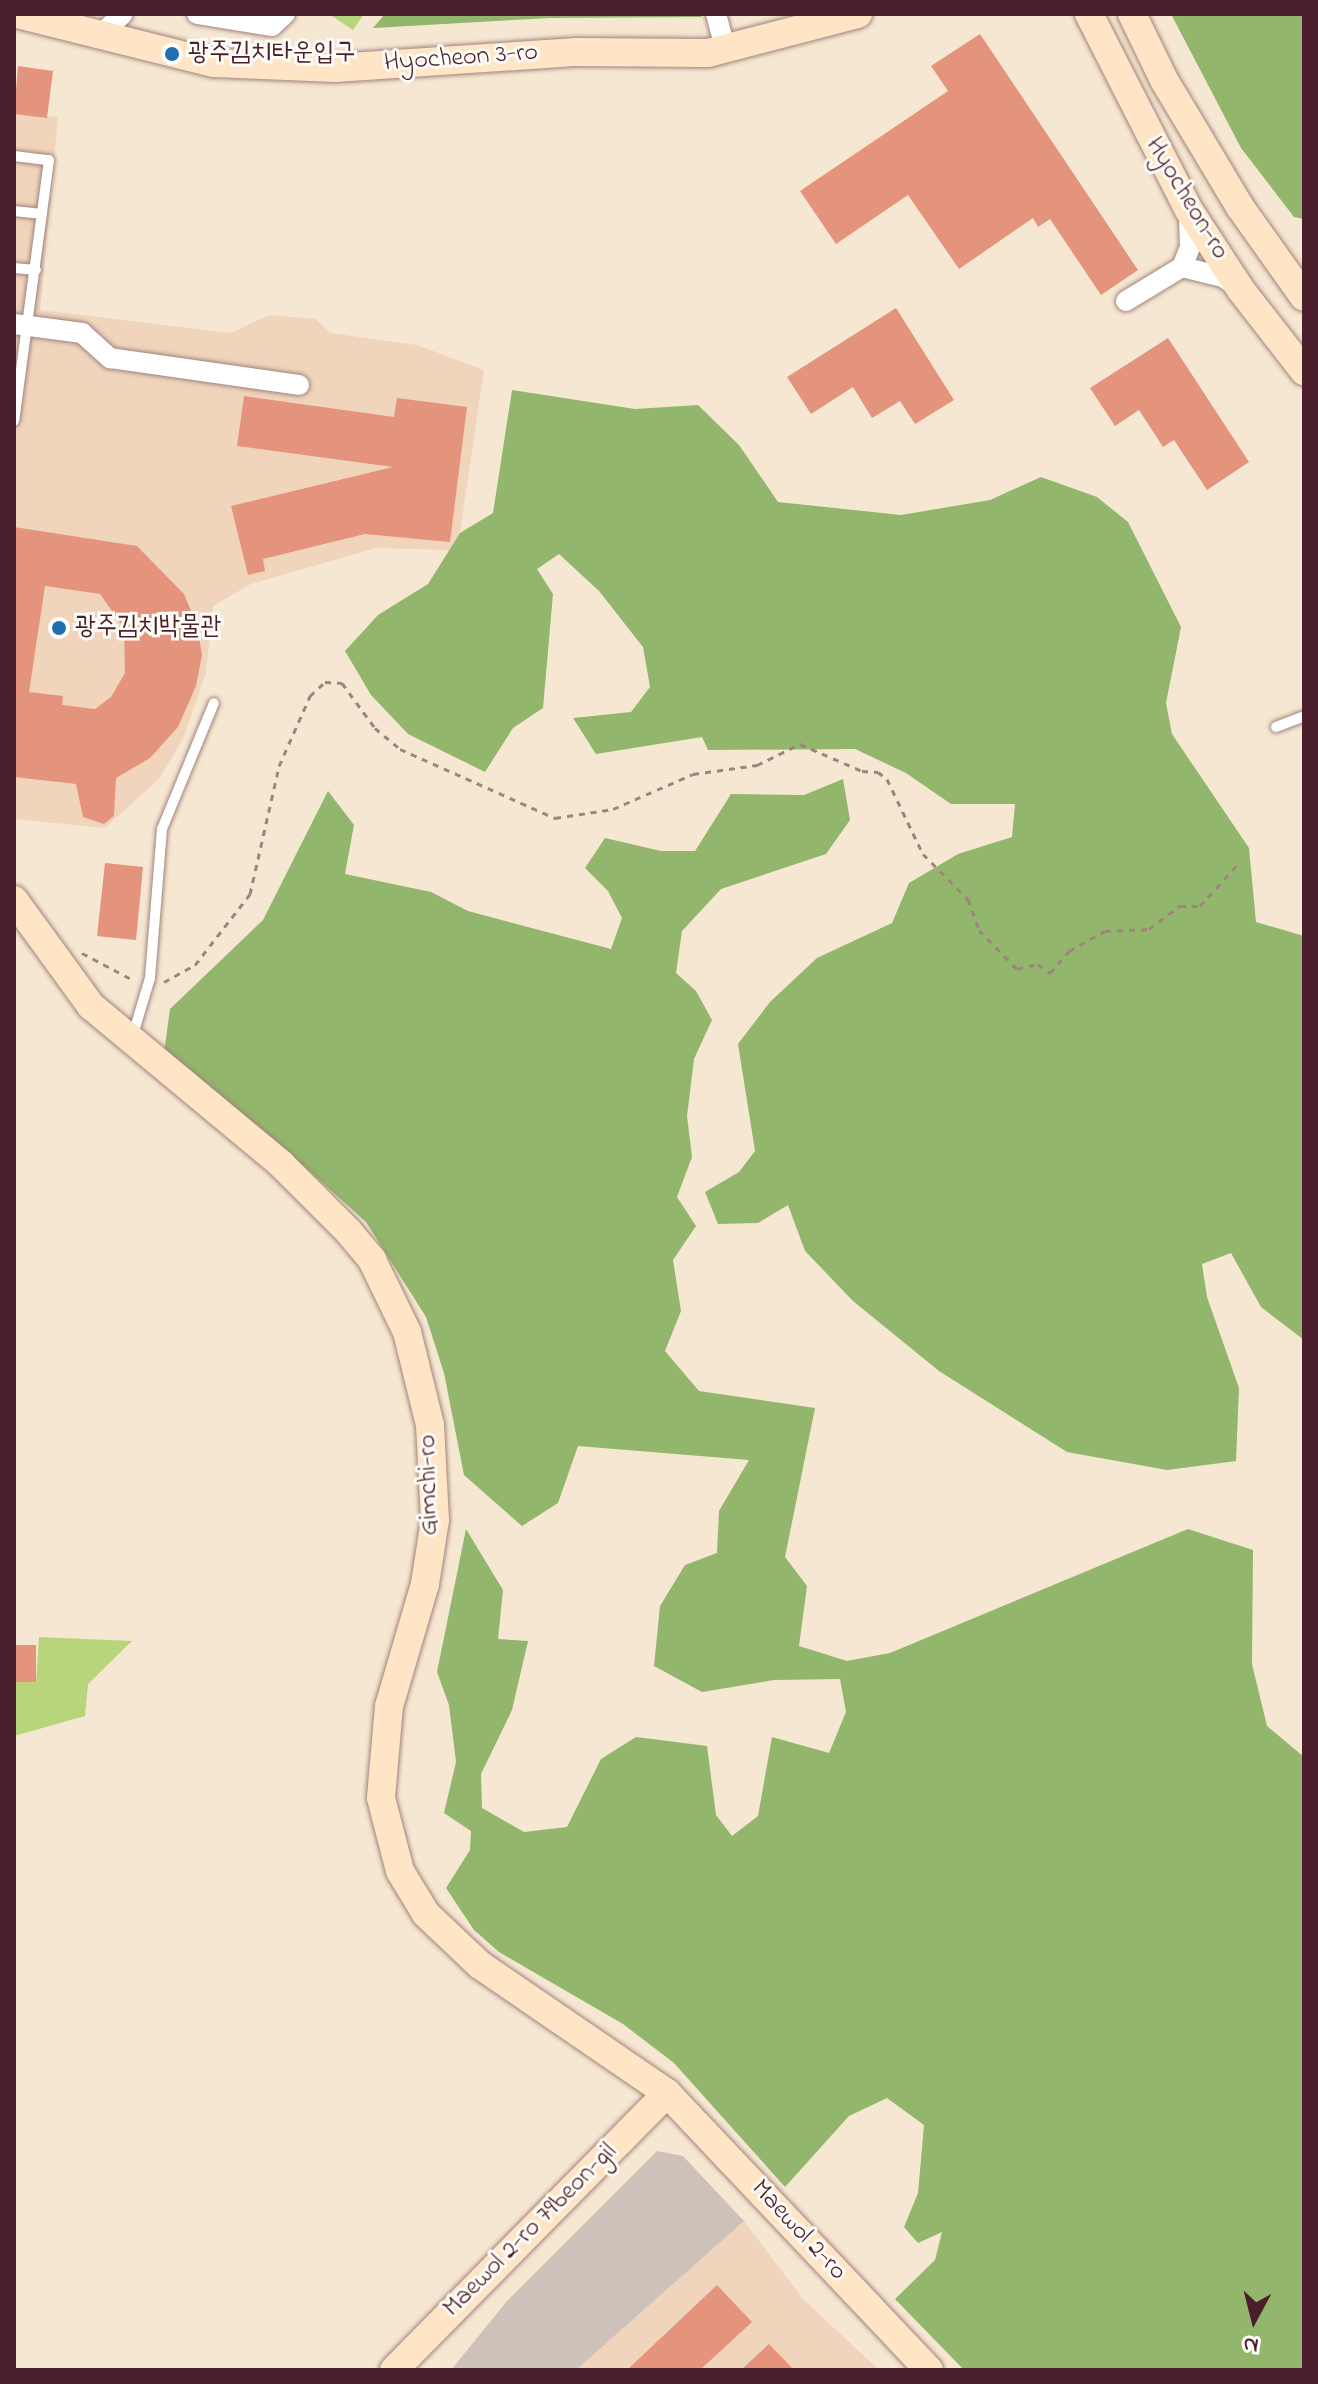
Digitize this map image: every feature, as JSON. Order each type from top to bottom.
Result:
[{"type":"street","name":"Hyocheon 3-ro","points":[[17,14],[97,38],[254,67],[726,51],[858,14]]},
{"type":"street","points":[[97,38],[123,14]]},
{"type":"street","points":[[197,14],[272,26],[285,14]]},
{"type":"street","points":[[716,14],[726,51]]},
{"type":"street","name":"Hyocheon-ro","points":[[1089,14],[1145,131],[1189,210],[1241,290],[1304,371]]},
{"type":"street","name":"Hyocheon-ro","points":[[1132,14],[1164,80],[1240,207],[1304,297]]},
{"type":"street","points":[[1126,301],[1182,267],[1190,247],[1189,210]]},
{"type":"street","points":[[1182,267],[1223,277],[1241,290]]},
{"type":"street","points":[[22,325],[82,333],[110,358],[299,385]]},
{"type":"street","name":"Gimchi-ro","points":[[14,900],[91,1006],[281,1164],[348,1231],[372,1260],[407,1332],[430,1425],[435,1508],[425,1584],[389,1706],[380,1764],[381,1798],[400,1871],[426,1914],[480,1965],[667,2093]]},
{"type":"street","name":"Maewol 2-ro 79beon-gil","points":[[394,2370],[667,2093]]},
{"type":"street","name":"Maewol 2-ro","points":[[667,2093],[929,2370]]},
{"type":"lane","points":[[14,156],[49,160],[36,270],[22,325],[14,421]]},
{"type":"lane","points":[[14,211],[42,214]]},
{"type":"lane","points":[[14,268],[36,270]]},
{"type":"lane","points":[[131,1040],[148,988],[162,829],[214,703]]},
{"type":"lane","points":[[1276,727],[1304,716]]},
{"type":"path","points":[[47,949],[79,952],[148,988],[195,965],[237,917],[250,894],[279,766],[310,696],[325,682],[342,683],[375,728],[400,749],[555,818],[613,809],[693,774],[757,765],[800,744],[862,771],[878,772],[887,779],[923,854],[968,899],[979,930],[1017,969],[1038,964],[1050,973],[1069,951],[1105,931],[1149,929],[1180,906],[1200,906],[1237,865]]},
{"type":"shaded area","points":[[14,114],[58,117],[40,310],[231,333],[269,315],[315,319],[331,333],[417,345],[484,370],[460,533],[450,550],[376,548],[251,584],[213,606],[206,673],[183,739],[159,779],[105,828],[14,819]]},
{"type":"shaded area","points":[[657,2151],[683,2156],[744,2221],[576,2370],[451,2370],[507,2301]]},
{"type":"shaded area","points":[[744,2221],[803,2299],[879,2370],[576,2370]]},
{"type":"green space","points":[[329,14],[364,14],[353,30]]},
{"type":"green space","points":[[385,14],[701,14],[701,17],[550,18],[373,28]]},
{"type":"green space","points":[[1171,14],[1304,14],[1304,219],[1294,217],[1241,148]]},
{"type":"green space","points":[[512,390],[635,409],[698,405],[739,445],[778,502],[901,515],[990,500],[1041,477],[1097,497],[1128,522],[1181,627],[1166,703],[1172,734],[1249,848],[1256,922],[1304,936],[1304,1340],[1261,1307],[1231,1253],[1202,1264],[1207,1297],[1239,1388],[1236,1461],[1167,1470],[1067,1452],[939,1371],[853,1301],[805,1251],[788,1205],[758,1223],[718,1224],[705,1192],[739,1172],[755,1151],[738,1044],[770,1002],[817,958],[892,923],[909,883],[958,854],[1012,837],[1015,804],[951,804],[906,773],[855,749],[708,750],[702,737],[596,754],[573,718],[631,712],[650,687],[643,647],[599,591],[559,554],[537,569],[553,594],[543,708],[513,728],[485,772],[408,734],[371,695],[345,651],[378,615],[428,584],[460,533],[493,513]]},
{"type":"green space","points":[[843,779],[850,820],[826,854],[721,889],[682,931],[676,973],[696,991],[712,1020],[694,1059],[687,1116],[692,1157],[677,1197],[696,1226],[673,1260],[681,1311],[665,1351],[699,1391],[815,1408],[785,1557],[807,1586],[799,1646],[847,1661],[890,1653],[1188,1529],[1253,1550],[1252,1664],[1267,1726],[1304,1757],[1304,2370],[964,2370],[895,2299],[935,2260],[942,2232],[918,2243],[904,2227],[918,2193],[924,2125],[887,2098],[849,2116],[785,2187],[674,2063],[623,2024],[499,1952],[474,1930],[446,1888],[470,1850],[471,1831],[444,1813],[456,1762],[449,1705],[437,1672],[466,1529],[503,1590],[498,1639],[528,1641],[512,1710],[481,1774],[482,1808],[524,1832],[567,1827],[601,1759],[636,1737],[707,1746],[716,1815],[732,1836],[758,1816],[772,1737],[829,1753],[846,1712],[840,1679],[774,1680],[702,1692],[654,1666],[660,1606],[685,1565],[717,1553],[719,1511],[749,1460],[578,1446],[558,1503],[522,1526],[464,1475],[444,1373],[426,1317],[366,1222],[277,1142],[164,1053],[170,1009],[263,920],[328,791],[354,825],[345,874],[431,892],[468,911],[611,949],[622,918],[608,891],[585,868],[605,838],[661,851],[695,851],[731,794],[804,795]]},
{"type":"green space","points":[[39,1637],[132,1641],[88,1684],[85,1716],[14,1736],[14,1682],[36,1682]]},
{"type":"building","points":[[980,34],[1138,270],[1101,295],[1050,219],[1038,227],[1033,218],[959,269],[908,195],[836,244],[800,191],[948,91],[931,66]]},
{"type":"building","points":[[18,66],[53,71],[47,118],[14,114]]},
{"type":"building","points":[[896,308],[954,400],[915,424],[900,401],[872,418],[853,387],[811,414],[787,377]]},
{"type":"building","points":[[1168,338],[1249,462],[1207,490],[1174,440],[1163,447],[1139,410],[1115,426],[1090,388]]},
{"type":"building","points":[[244,396],[394,417],[397,398],[467,407],[450,542],[365,534],[263,559],[265,571],[248,575],[231,506],[393,467],[237,446]]},
{"type":"building","name":"광주김치박물관","points":[[14,527],[137,546],[184,594],[197,625],[202,655],[196,686],[178,727],[150,758],[116,778],[114,816],[104,824],[83,817],[76,784],[14,777]],"holes":[[[45,586],[100,594],[124,628],[125,673],[111,697],[95,709],[62,705],[63,696],[29,692]]]},
{"type":"building","points":[[105,863],[143,867],[136,940],[97,936]]},
{"type":"building","points":[[14,1645],[36,1645],[36,1682],[14,1682]]},
{"type":"building","points":[[717,2285],[752,2322],[700,2370],[627,2370]]},
{"type":"building","points":[[769,2344],[794,2370],[741,2370]]},
{"type":"place","name":"광주김치타운입구","points":[[172,54]]},
{"type":"place","name":"광주김치박물관","points":[[59,628]]}]
